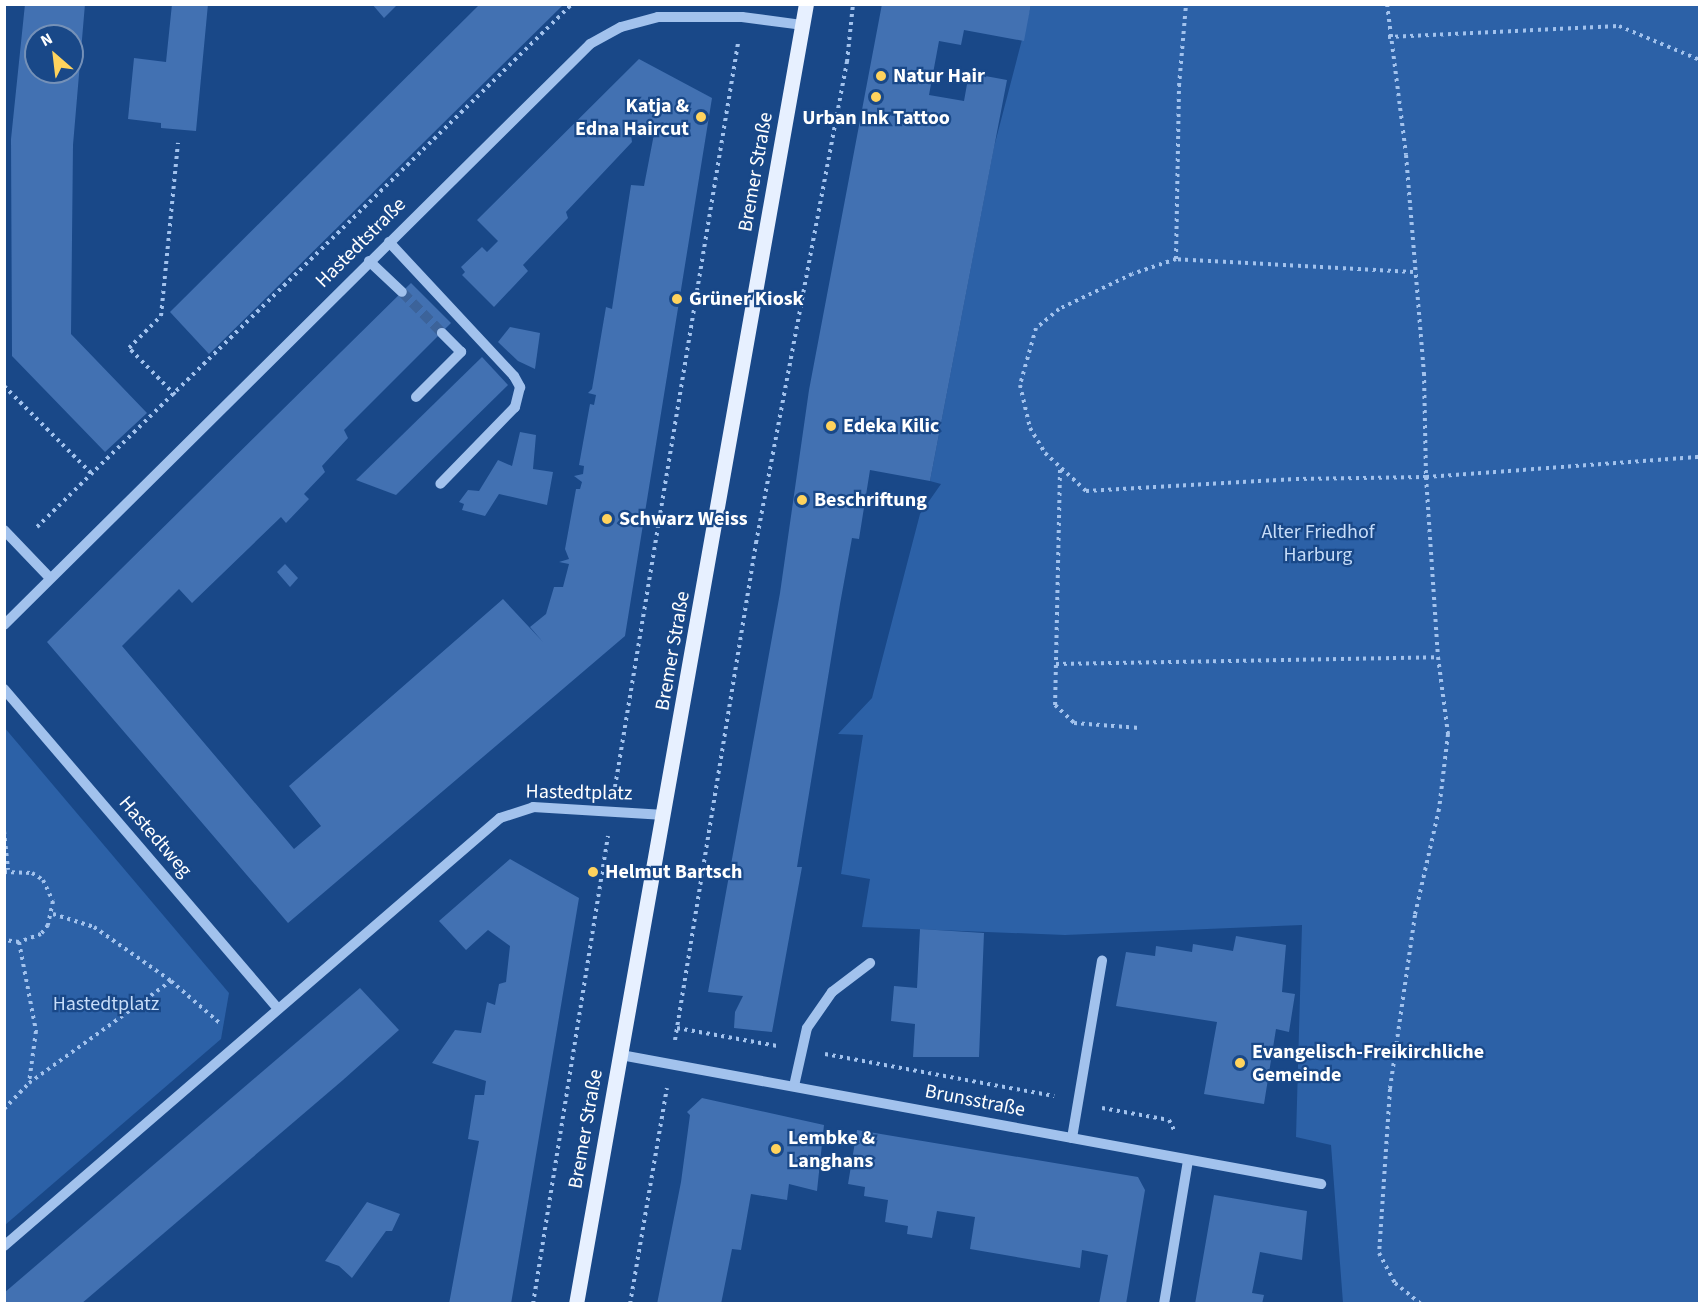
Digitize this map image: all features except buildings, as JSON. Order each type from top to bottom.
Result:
[{"type":"main road","name":"Bremer Straße","points":[[576,1304],[665,815],[806,4]]},
{"type":"street","name":"Hastedtstraße","points":[[4,625],[590,44],[621,27],[658,17],[742,17],[803,25]]},
{"type":"street","points":[[389,242],[520,387],[515,407],[440,484]]},
{"type":"street","points":[[369,261],[402,292]]},
{"type":"street","points":[[416,397],[462,352],[442,333]]},
{"type":"street","points":[[4,530],[49,578]]},
{"type":"street","name":"Hastedtweg","points":[[4,689],[277,1008]]},
{"type":"street","name":"Hastedtplatz","points":[[4,1246],[277,1008],[500,818],[533,807],[612,809],[665,815]]},
{"type":"street","points":[[1072,1138],[1102,961]]},
{"type":"street","points":[[794,1086],[807,1028],[832,992],[870,963]]},
{"type":"street","name":"Brunsstraße","points":[[621,1055],[1321,1184]]},
{"type":"street","points":[[1164,1304],[1188,1160]]},
{"type":"path","points":[[37,526],[175,395],[572,4]]},
{"type":"path","points":[[630,1304],[756,543],[844,73],[853,4]]},
{"type":"path","points":[[1176,259],[1179,86],[1186,4]]},
{"type":"path","points":[[1387,4],[1389,37],[1406,155],[1413,272],[1424,373],[1426,477],[1438,657],[1448,734],[1439,809],[1415,915],[1390,1089],[1379,1253],[1395,1283],[1421,1304]]},
{"type":"path","points":[[533,1304],[742,17]]},
{"type":"path","points":[[1389,37],[1619,26],[1700,60]]},
{"type":"path","points":[[175,395],[129,348],[161,316],[178,143]]},
{"type":"path","points":[[1413,272],[1176,259],[1090,292],[1036,327],[1020,385],[1030,428],[1060,469],[1086,491],[1296,479],[1426,477],[1700,457]]},
{"type":"path","points":[[152,373],[156,368]]},
{"type":"path","points":[[4,386],[91,473]]},
{"type":"path","points":[[1060,469],[1055,705],[1074,723],[1140,728]]},
{"type":"path","points":[[1056,664],[1438,657]]},
{"type":"path","points":[[4,831],[6,871],[33,873],[43,880],[53,902],[52,914],[41,934],[19,942],[4,940]]},
{"type":"path","points":[[52,914],[94,927],[171,981],[241,1041]]},
{"type":"path","points":[[19,942],[36,1030],[29,1083]]},
{"type":"path","points":[[4,1109],[29,1083],[171,981]]},
{"type":"path","points":[[677,1028],[1034,1090],[1078,1104],[1169,1120],[1188,1160]]},
{"type":"green space","name":"Alter Friedhof Harburg","points":[[1031,5],[1699,5],[1699,1303],[1343,1303],[1331,1145],[1296,1137],[1302,925],[1065,935],[862,927],[870,879],[841,874],[863,735],[838,734],[872,698],[920,514],[941,484],[930,481],[994,147]]},
{"type":"green space","name":"Hastedtplatz","points":[[4,727],[229,993],[221,1039],[5,1225]]},
{"type":"tunnel","points":[[402,292],[442,333]]},
{"type":"place","name":"Natur Hair","points":[[881,76]]},
{"type":"place","name":"Urban Ink Tattoo","points":[[876,97]]},
{"type":"place","name":"Katja & Edna Haircut","points":[[701,117]]},
{"type":"place","name":"Grüner Kiosk","points":[[677,299]]},
{"type":"place","name":"Edeka Kilic","points":[[831,426]]},
{"type":"place","name":"Beschriftung","points":[[802,500]]},
{"type":"place","name":"Schwarz Weiss","points":[[607,519]]},
{"type":"place","name":"Helmut Bartsch","points":[[593,872]]},
{"type":"place","name":"Evangelisch-Freikirchliche Gemeinde","points":[[1240,1063]]},
{"type":"place","name":"Lembke & Langhans","points":[[776,1149]]}]
